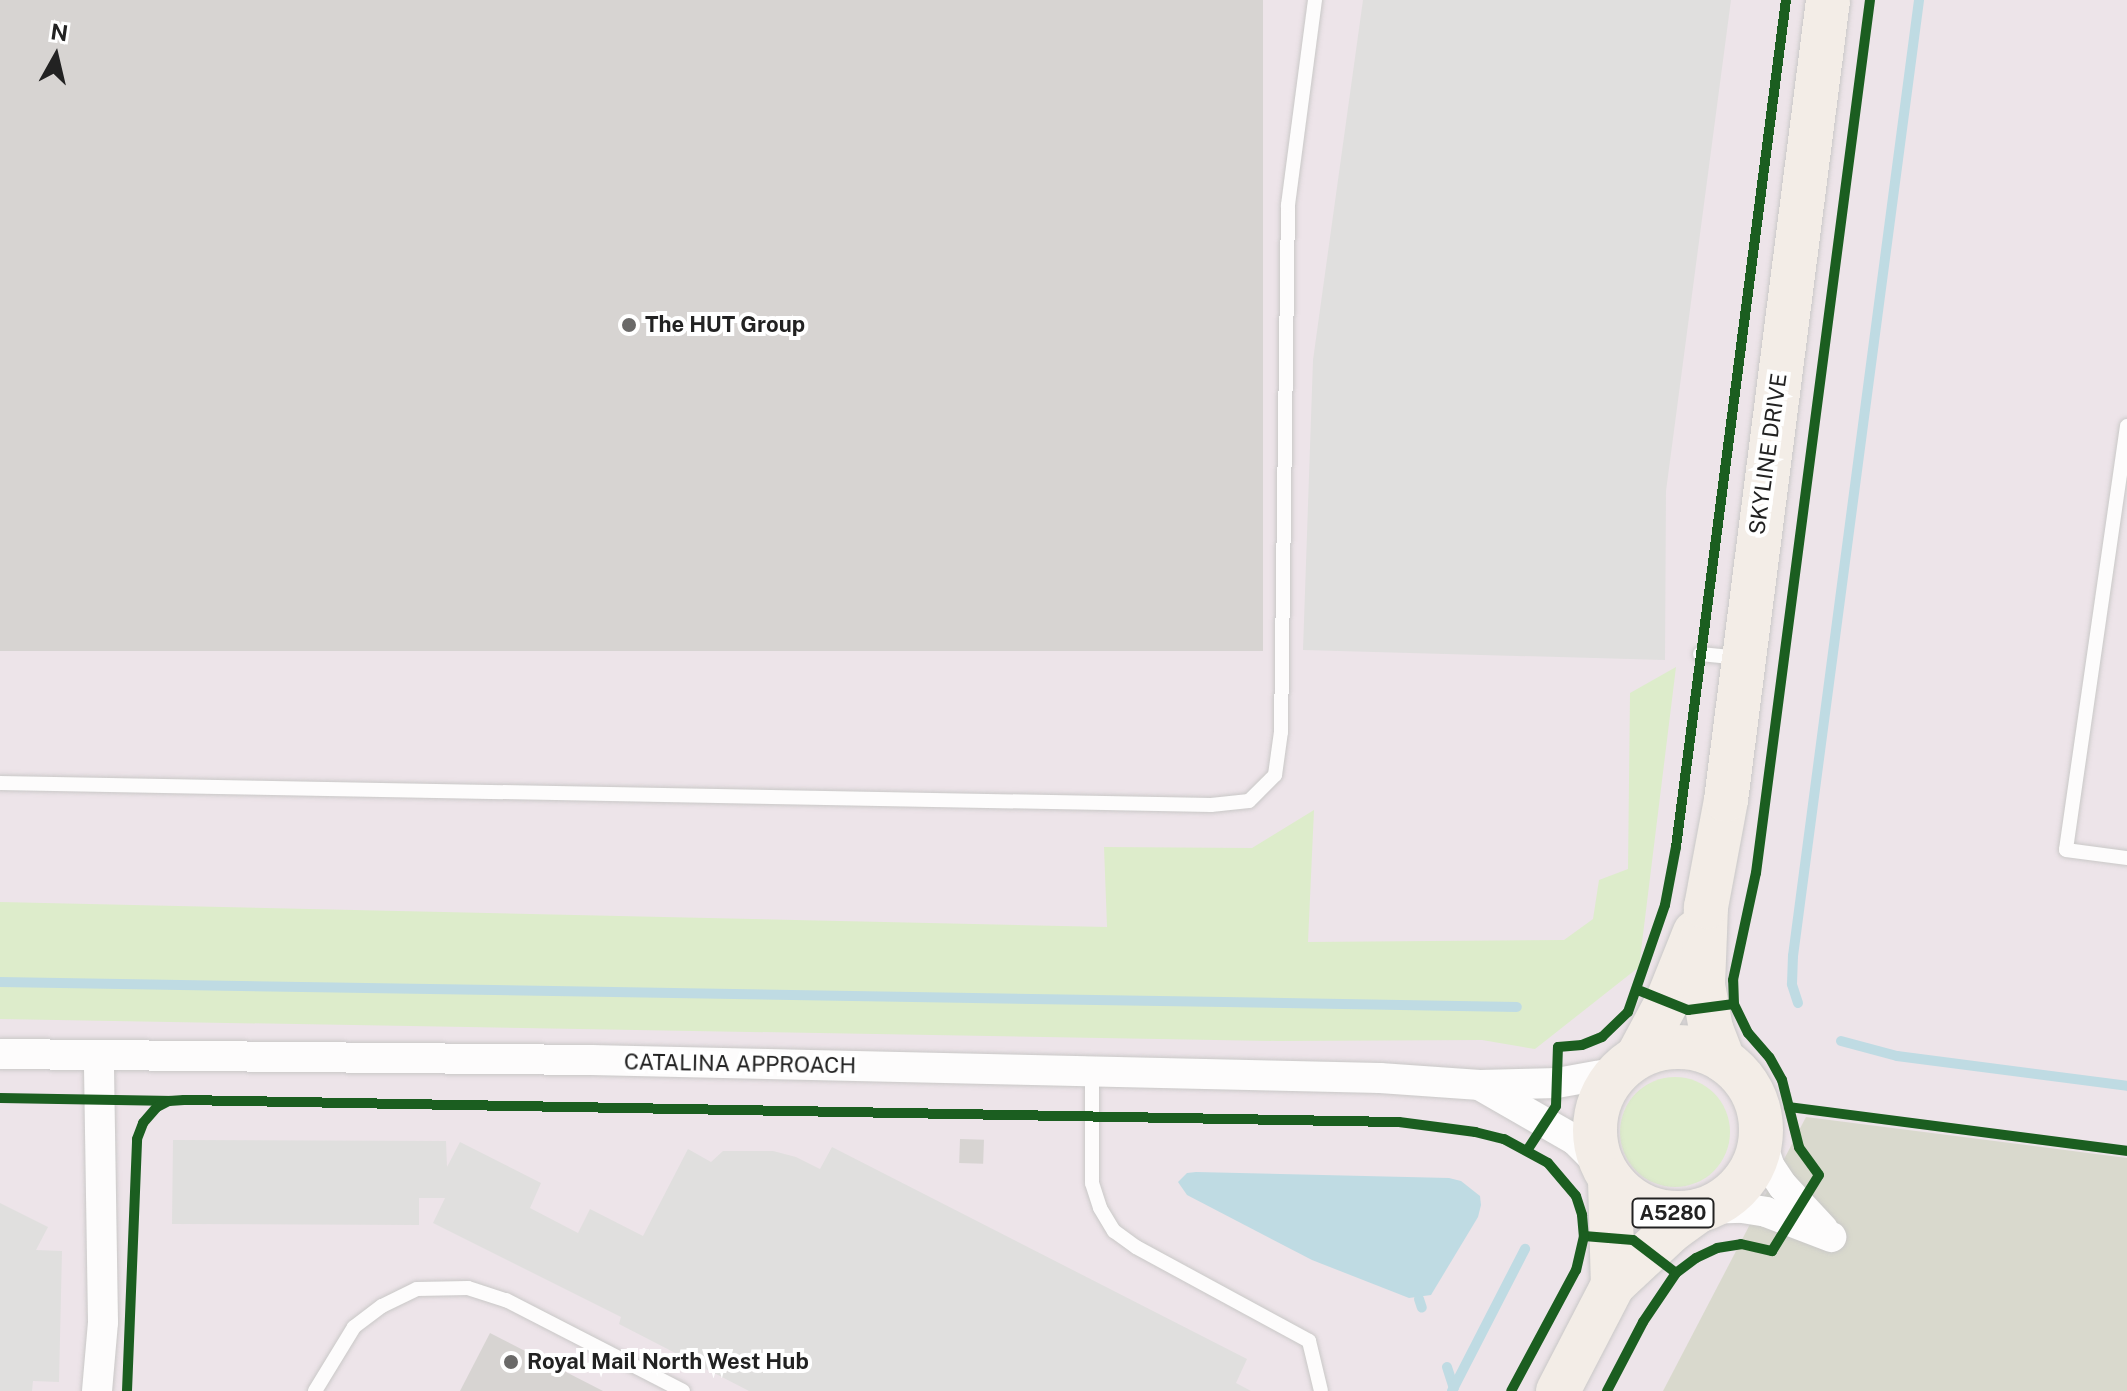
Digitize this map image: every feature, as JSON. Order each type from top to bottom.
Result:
[{"type":"main road","name":"SKYLINE DRIVE","points":[[1723,1060],[1711,1029],[1703,985],[1706,907],[1726,800],[1721,656],[1828,0]]},
{"type":"main road","name":"SKYLINE DRIVE","points":[[1628,1064],[1667,1002],[1706,907]]},
{"type":"main road","name":"A5280","points":[[1558,1391],[1613,1285],[1672,1230],[1727,1197],[1745,1179],[1761,1140],[1760,1118],[1754,1096],[1741,1076],[1723,1060],[1703,1050],[1660,1048],[1628,1064],[1603,1092],[1596,1115],[1594,1138],[1607,1174],[1613,1285]]},
{"type":"main road","name":"A5280","points":[[1607,1174],[1630,1199],[1654,1210],[1680,1213],[1702,1210]]},
{"type":"street","name":"CATALINA APPROACH","points":[[0,1054],[591,1060],[1380,1078],[1480,1085],[1557,1083],[1628,1064]]},
{"type":"street","points":[[97,1391],[103,1322],[99,1056]]},
{"type":"street","name":"CATALINA APPROACH","points":[[1480,1085],[1575,1140],[1607,1174]]},
{"type":"street","points":[[1702,1210],[1742,1208],[1766,1212],[1831,1237],[1783,1186],[1770,1167],[1761,1140]]},
{"type":"lane","points":[[0,783],[1195,804],[1249,801],[1275,775],[1281,732],[1288,205],[1315,0]]},
{"type":"lane","points":[[2127,426],[2066,850],[2127,858]]},
{"type":"lane","points":[[1092,1072],[1092,1183],[1100,1208],[1114,1231],[1136,1247],[1309,1341],[1321,1391]]},
{"type":"lane","points":[[315,1391],[354,1327],[382,1306],[417,1289],[468,1288],[506,1300],[683,1391]]},
{"type":"shaded area","points":[[0,0],[2127,0],[2127,1391],[0,1391]]},
{"type":"shaded area","points":[[1363,0],[1731,0],[1666,491],[1665,660],[1303,650],[1313,360]]},
{"type":"shaded area","points":[[1806,1117],[2127,1158],[2127,1391],[1663,1391]]},
{"type":"shaded area","points":[[173,1140],[446,1141],[447,1167],[460,1142],[541,1183],[530,1208],[578,1233],[590,1209],[643,1236],[688,1149],[711,1162],[723,1151],[773,1151],[796,1157],[820,1169],[832,1147],[1247,1359],[1236,1383],[1251,1391],[749,1391],[619,1324],[621,1317],[433,1223],[445,1198],[419,1198],[419,1225],[172,1224]]},
{"type":"shaded area","points":[[0,1203],[48,1227],[36,1250],[62,1251],[59,1382],[33,1381],[32,1391],[0,1391]]},
{"type":"green space","points":[[1676,667],[1639,967],[1535,1049],[1482,1040],[1278,1041],[0,1019],[0,902],[1107,927],[1104,847],[1252,848],[1314,810],[1308,942],[1564,940],[1593,919],[1599,880],[1628,869],[1630,693]]},
{"type":"green space","points":[[1675,1077],[1696,1081],[1714,1093],[1726,1111],[1730,1132],[1726,1153],[1714,1171],[1696,1183],[1675,1187],[1654,1183],[1636,1171],[1624,1153],[1620,1132],[1624,1111],[1636,1093],[1654,1081]]},
{"type":"water","points":[[1187,1173],[1449,1178],[1461,1181],[1480,1196],[1481,1205],[1478,1217],[1431,1295],[1409,1298],[1312,1260],[1187,1195],[1178,1182]]},
{"type":"building","name":"The HUT Group","points":[[0,0],[1263,0],[1263,651],[0,651]]},
{"type":"building","points":[[960,1139],[984,1140],[983,1164],[959,1163]]},
{"type":"building","name":"Royal Mail North West Hub","points":[[490,1333],[603,1391],[460,1391]]},
{"type":"waterway","points":[[1798,1003],[1792,984],[1793,956],[1919,0]]},
{"type":"waterway","points":[[0,982],[1517,1007]]},
{"type":"waterway","points":[[1841,1041],[1897,1056],[2127,1086]]},
{"type":"waterway","points":[[1452,1391],[1525,1249]]},
{"type":"waterway","points":[[1419,1299],[1422,1308]]},
{"type":"waterway","points":[[1447,1367],[1454,1388]]},
{"type":"cycle path","points":[[1528,1149],[1556,1106],[1558,1047],[1582,1045],[1602,1037],[1628,1012],[1665,905],[1676,847],[1786,0]]},
{"type":"cycle path","points":[[1607,1391],[1643,1322],[1676,1273],[1717,1248],[1741,1244],[1772,1251],[1819,1175],[1799,1147],[1782,1080],[1769,1057],[1748,1033],[1734,1004],[1733,980],[1756,873],[1870,0]]},
{"type":"cycle path","points":[[1638,990],[1688,1010],[1734,1004]]},
{"type":"cycle path","points":[[0,1098],[169,1101]]},
{"type":"cycle path","points":[[127,1391],[137,1139],[143,1123],[157,1107],[169,1101],[184,1100],[1399,1122],[1475,1132],[1504,1139],[1548,1163],[1576,1196],[1582,1215],[1584,1236],[1576,1270],[1511,1391]]},
{"type":"cycle path","points":[[1789,1107],[2127,1151]]},
{"type":"cycle path","points":[[1584,1236],[1633,1240],[1676,1273]]},
{"type":"place","name":"The HUT Group","points":[[629,325]]},
{"type":"place","name":"Royal Mail North West Hub","points":[[511,1362]]}]
